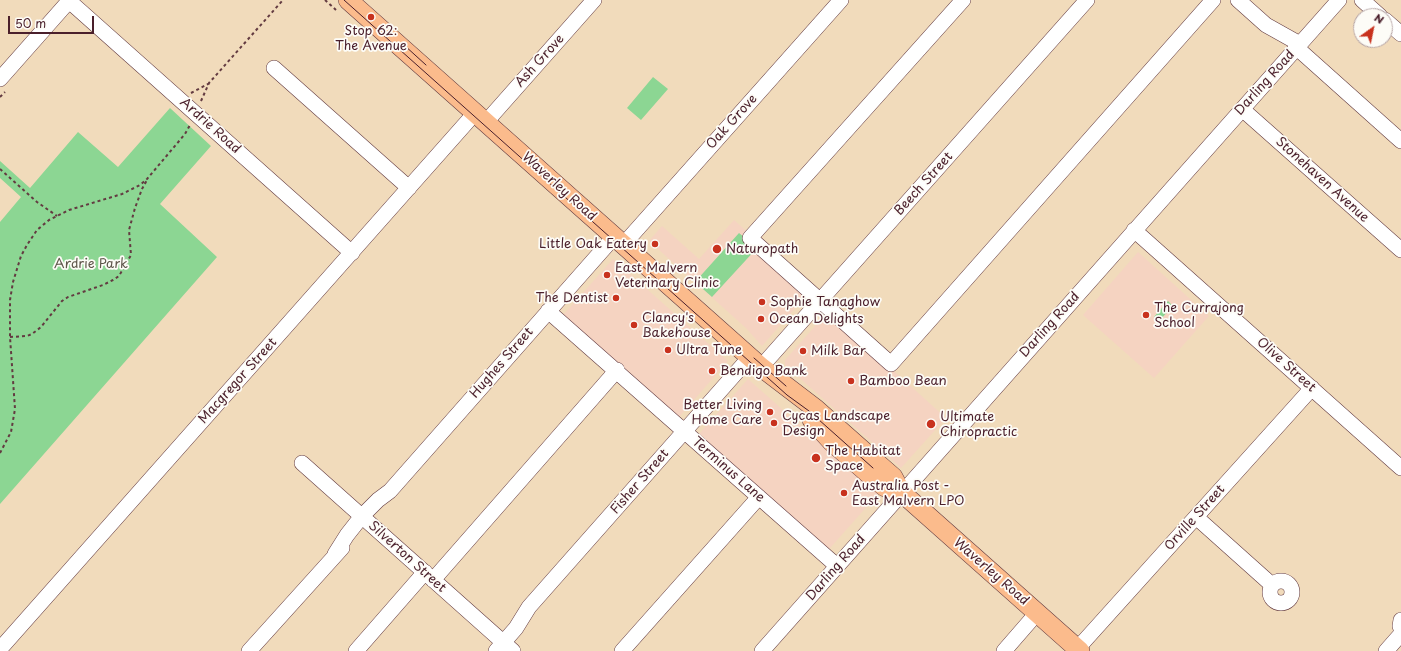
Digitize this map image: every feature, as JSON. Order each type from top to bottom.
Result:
[{"type":"main road","name":"Waverley Road","points":[[348,0],[760,366],[816,409],[893,477],[901,492],[1079,650]]},
{"type":"street","name":"Ash Grove","points":[[480,117],[594,0]]},
{"type":"street","name":"Oak Grove","points":[[619,241],[841,0]]},
{"type":"street","points":[[963,0],[750,238],[891,364],[1213,0]]},
{"type":"street","name":"Beech Street","points":[[760,366],[1087,0]]},
{"type":"street","points":[[1238,0],[1401,141]]},
{"type":"street","name":"Darling Road","points":[[762,651],[901,492],[1339,0]]},
{"type":"street","points":[[1362,0],[1371,8]]},
{"type":"street","points":[[0,79],[69,1]]},
{"type":"street","name":"Ardrie Road","points":[[69,1],[189,106],[352,253]]},
{"type":"street","points":[[1393,27],[1401,34]]},
{"type":"street","points":[[274,68],[409,188]]},
{"type":"street","name":"Stonehaven Avenue","points":[[1242,109],[1401,250]]},
{"type":"street","name":"Macgregor Street","points":[[1,647],[409,188],[480,117]]},
{"type":"street","name":"Olive Street","points":[[1134,230],[1401,468]]},
{"type":"street","name":"Hughes Street","points":[[249,651],[365,519],[385,502],[390,491],[548,311],[619,241]]},
{"type":"street","name":"Terminus Lane","points":[[548,311],[617,370],[684,432],[837,566]]},
{"type":"street","name":"Fisher Street","points":[[485,651],[502,645],[516,628],[529,607],[684,432],[760,366]]},
{"type":"street","points":[[356,651],[429,576],[617,370]]},
{"type":"street","name":"Orville Street","points":[[1079,650],[1196,516],[1312,388]]},
{"type":"street","name":"Silverton Street","points":[[302,463],[429,576],[502,645]]},
{"type":"street","points":[[622,651],[759,497]]},
{"type":"street","points":[[1196,516],[1272,585]]},
{"type":"street","points":[[1004,651],[1037,613]]},
{"type":"street","points":[[1401,620],[1401,630]]},
{"type":"street","points":[[1386,651],[1401,634]]},
{"type":"path","points":[[189,106],[200,103],[209,83],[283,0]]},
{"type":"path","points":[[10,337],[27,336],[32,334],[41,327],[68,297],[102,285],[119,276],[131,255],[129,239],[130,225],[138,199],[148,179],[188,129],[189,106],[195,90],[209,83]]},
{"type":"path","points":[[0,170],[37,202],[57,216]]},
{"type":"path","points":[[0,453],[11,432],[15,409],[10,315],[13,282],[21,256],[37,230],[49,220],[83,206],[133,190],[148,179]]},
{"type":"shaded area","points":[[734,220],[812,289],[762,346],[746,328],[649,241],[662,226],[699,259]]},
{"type":"shaded area","name":"The Currajong School","points":[[1138,252],[1209,316],[1154,378],[1083,315]]},
{"type":"shaded area","points":[[613,259],[728,361],[672,425],[557,322]]},
{"type":"shaded area","points":[[832,307],[894,371],[946,418],[901,468],[785,365],[785,360]]},
{"type":"shaded area","points":[[748,379],[878,494],[822,557],[692,442]]},
{"type":"green space","points":[[653,77],[668,89],[641,120],[627,108]]},
{"type":"green space","name":"Ardrie Park","points":[[170,108],[211,146],[160,204],[217,257],[0,504],[0,222],[21,197],[0,178],[0,161],[30,188],[78,132],[118,167]]},
{"type":"green space","points":[[739,233],[757,248],[712,297],[695,282]]},
{"type":"green space","points":[[1168,301],[1173,306],[1159,321],[1154,317]]},
{"type":"tram line","points":[[344,0],[787,395],[809,411],[873,468]]},
{"type":"tram line","points":[[404,45],[426,65]]},
{"type":"tram line","points":[[754,358],[786,386]]},
{"type":"place","name":"Stop 62: The Avenue","points":[[371,17]]},
{"type":"place","name":"Little Oak Eatery","points":[[655,244]]},
{"type":"place","name":"Naturopath","points":[[717,249]]},
{"type":"place","name":"East Malvern Veterinary Clinic","points":[[607,275]]},
{"type":"place","name":"The Dentist","points":[[616,298]]},
{"type":"place","name":"Sophie Tanaghow","points":[[762,302]]},
{"type":"place","name":"The Currajong School","points":[[1146,315]]},
{"type":"place","name":"Ocean Delights","points":[[761,319]]},
{"type":"place","name":"Clancy's Bakehouse","points":[[634,325]]},
{"type":"place","name":"Ultra Tune","points":[[668,350]]},
{"type":"place","name":"Milk Bar","points":[[803,351]]},
{"type":"place","name":"Bendigo Bank","points":[[712,371]]},
{"type":"place","name":"Bamboo Bean","points":[[851,381]]},
{"type":"place","name":"Better Living Home Care","points":[[770,412]]},
{"type":"place","name":"Cycas Landscape Design","points":[[774,423]]},
{"type":"place","name":"Ultimate Chiropractic","points":[[931,424]]},
{"type":"place","name":"The Habitat Space","points":[[816,458]]},
{"type":"place","name":"Australia Post - East Malvern LPO","points":[[844,493]]}]
